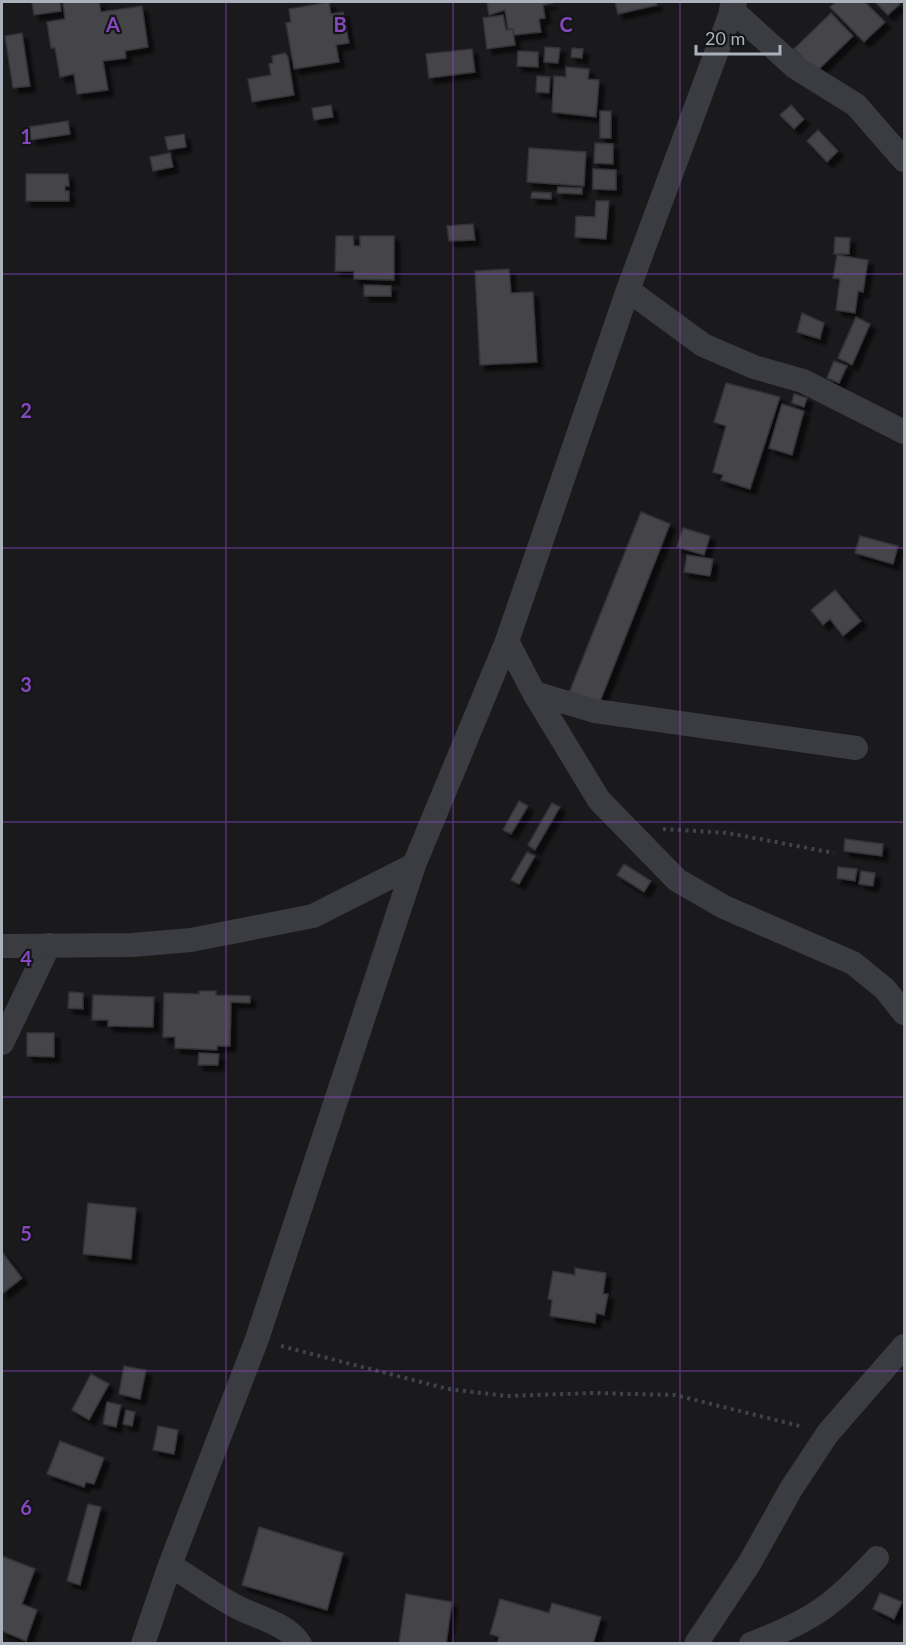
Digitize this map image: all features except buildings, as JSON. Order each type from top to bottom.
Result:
[{"type":"street","points":[[143,1644],[170,1564],[257,1339],[414,865],[507,641],[628,290],[733,5],[795,67],[856,105],[904,160]]},
{"type":"street","points":[[628,290],[703,345],[754,367],[803,381],[904,432]]},
{"type":"street","points":[[507,641],[534,693],[599,800],[677,880],[724,908],[853,963],[885,989],[904,1012]]},
{"type":"street","points":[[534,693],[595,711],[856,748]]},
{"type":"street","points":[[2,946],[132,945],[191,940],[313,916],[414,865]]},
{"type":"street","points":[[2,1043],[50,945]]},
{"type":"street","points":[[696,1644],[749,1564],[791,1489],[828,1433],[904,1346]]},
{"type":"street","points":[[751,1644],[818,1614],[851,1587],[877,1558]]},
{"type":"street","points":[[170,1564],[238,1607],[275,1624],[296,1638],[300,1644]]},
{"type":"path","points":[[635,839],[667,828],[690,828],[834,853]]},
{"type":"path","points":[[257,1339],[448,1389],[507,1396],[593,1393],[675,1395],[828,1433]]}]
